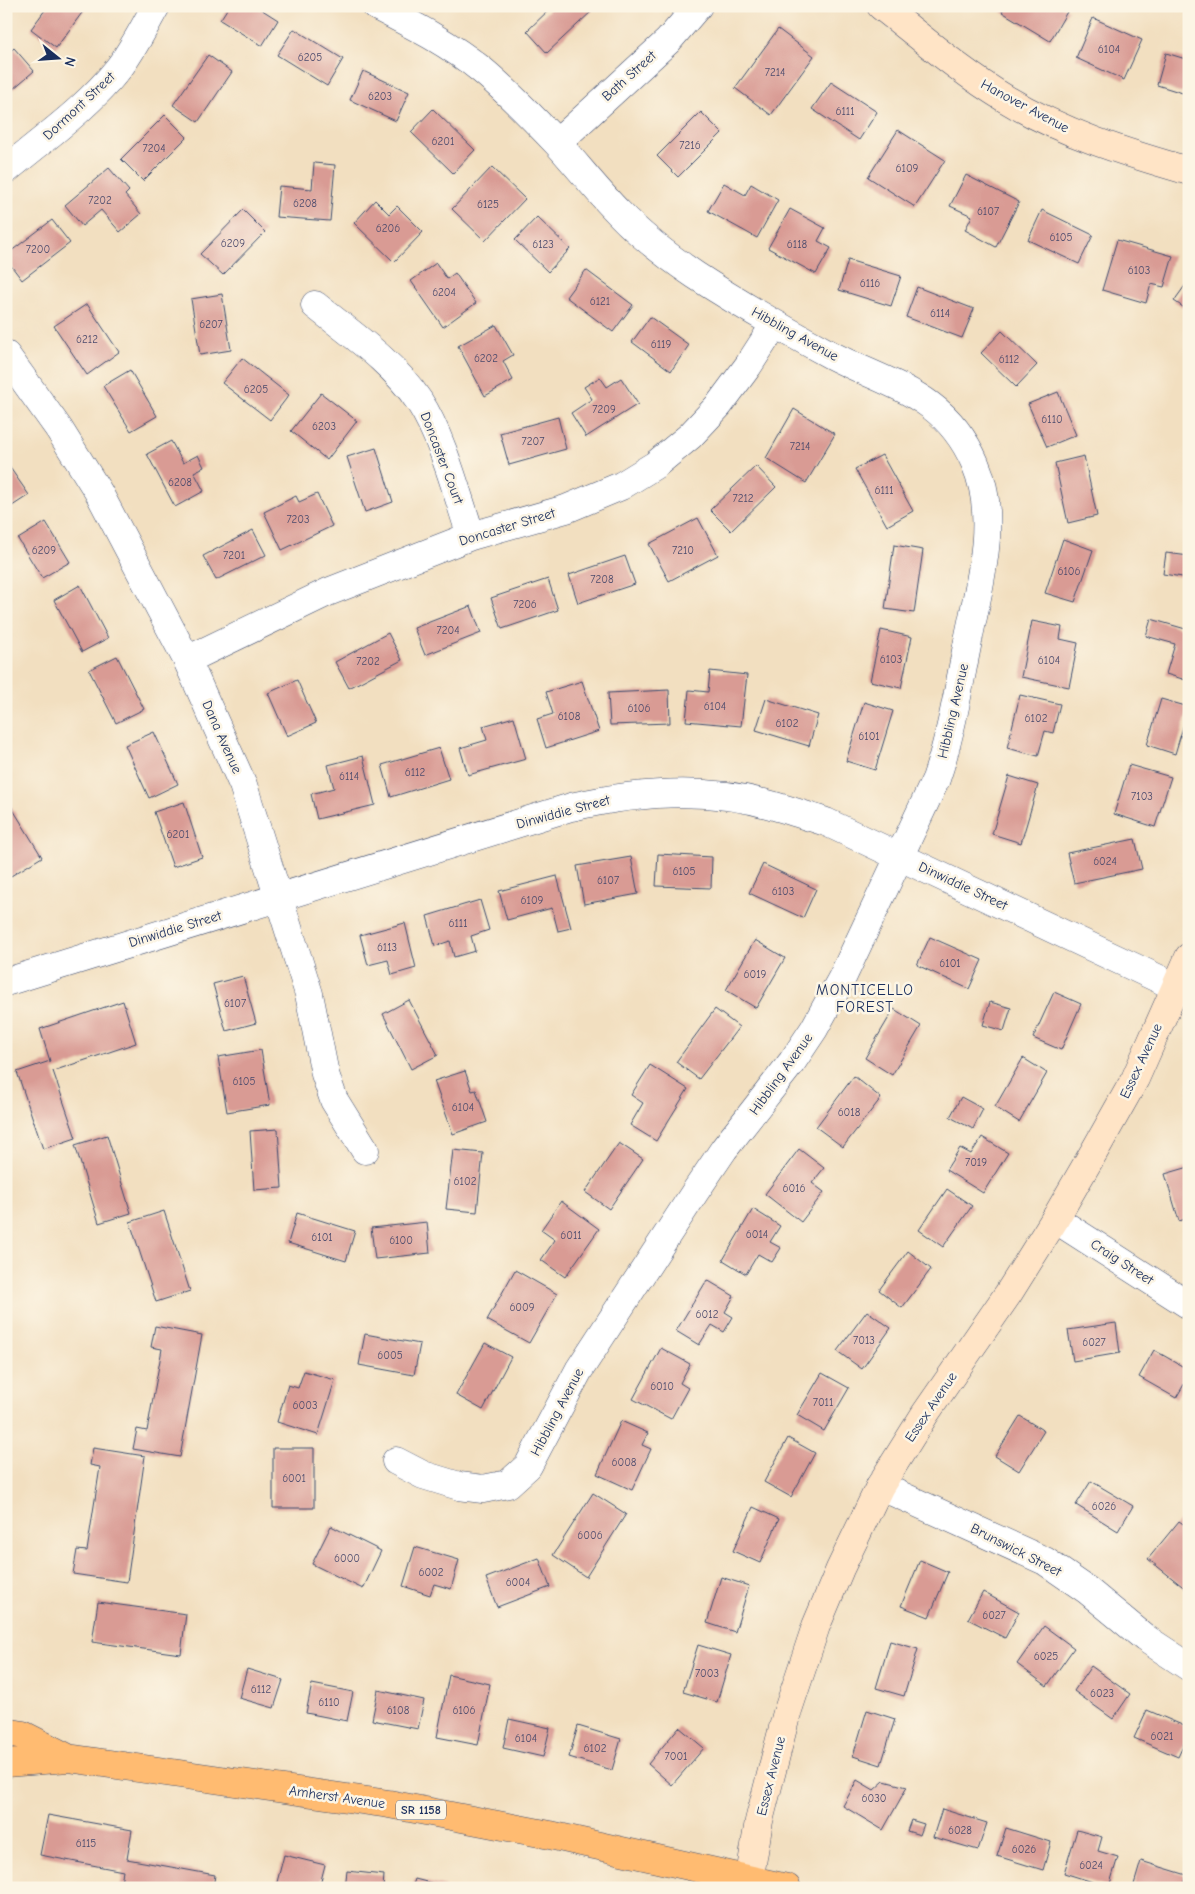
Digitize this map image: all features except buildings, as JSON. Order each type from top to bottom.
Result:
[{"type":"main road","name":"Amherst Avenue","points":[[6,1732],[23,1735],[68,1758],[389,1804],[550,1835],[748,1883],[787,1888]]},
{"type":"main road","points":[[6,1763],[68,1758]]},
{"type":"street","name":"Dormont Street","points":[[6,170],[81,107],[106,83],[129,52],[156,6]]},
{"type":"street","name":"Hibbling Avenue","points":[[376,6],[427,33],[484,72],[557,143],[632,226],[694,274],[775,324],[857,368],[917,395],[932,405],[948,421],[964,442],[975,464],[981,482],[986,510],[983,559],[945,753],[936,778],[900,856],[842,978],[814,1029],[792,1062],[724,1149],[684,1208],[579,1370],[528,1466],[508,1484],[483,1489],[459,1486],[423,1475],[396,1461]]},
{"type":"street","name":"Bath Street","points":[[557,143],[668,41],[698,6]]},
{"type":"street","name":"Hanover Avenue","points":[[880,6],[978,81],[1008,100],[1060,127],[1130,154],[1189,171]]},
{"type":"street","name":"Doncaster Court","points":[[315,305],[392,368],[419,401],[438,439],[471,536]]},
{"type":"street","name":"Doncaster Street","points":[[187,660],[328,592],[471,536],[586,502],[621,486],[655,465],[690,436],[719,405],[748,366],[775,324]]},
{"type":"street","name":"Dana Avenue","points":[[6,355],[59,429],[99,493],[187,660],[243,785],[280,898],[308,994],[325,1074],[334,1100],[365,1150]]},
{"type":"street","name":"Dinwiddie Street","points":[[7,981],[571,807],[609,798],[644,794],[702,793],[770,804],[826,822],[1182,990]]},
{"type":"street","name":"Essex Avenue","points":[[748,1883],[760,1821],[786,1716],[816,1626],[840,1569],[880,1486],[926,1414],[1008,1294],[1055,1219],[1135,1079],[1182,990],[1189,957]]},
{"type":"street","name":"Craig Street","points":[[1055,1219],[1189,1305]]},
{"type":"street","name":"Brunswick Street","points":[[880,1486],[1045,1561],[1087,1590],[1145,1638],[1189,1667]]},
{"type":"district","name":"MONTICELLO FOREST","points":[[865,998]]}]
